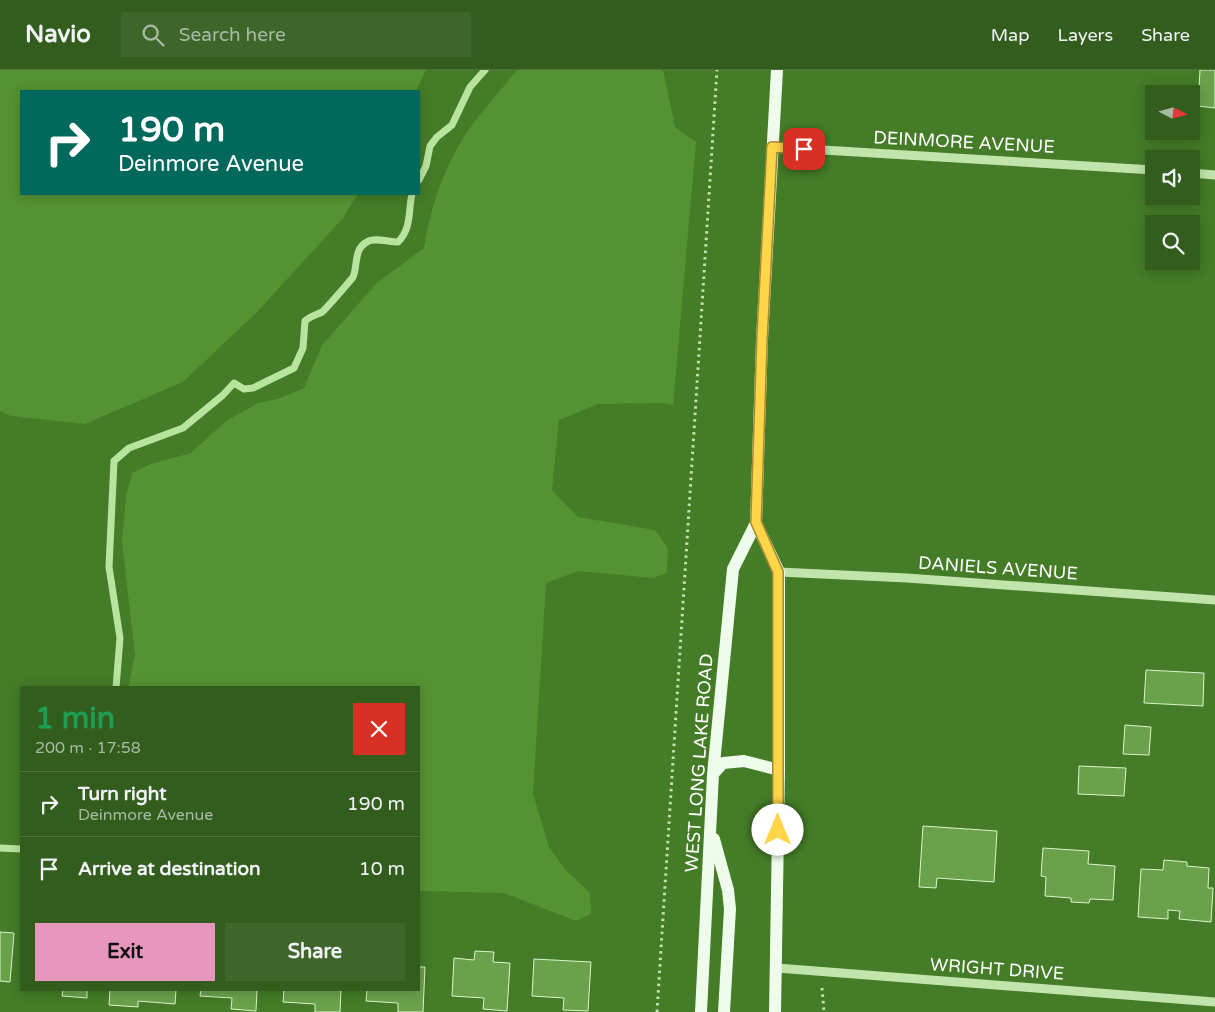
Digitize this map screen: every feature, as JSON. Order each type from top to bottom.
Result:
[{"type":"main road","name":"WEST LONG LAKE ROAD","points":[[701,1012],[713,774],[733,569],[756,522],[762,339],[778,70]]},
{"type":"main road","name":"WEST LONG LAKE ROAD","points":[[756,522],[778,572],[779,770],[775,1012]]},
{"type":"main road","points":[[713,774],[723,763],[744,761],[779,770]]},
{"type":"main road","points":[[711,827],[728,890],[730,909],[724,1012]]},
{"type":"street","name":"DEINMORE AVENUE","points":[[772,147],[1145,169]]},
{"type":"street","points":[[1200,174],[1215,175]]},
{"type":"street","name":"DANIELS AVENUE","points":[[778,572],[907,578],[1215,600]]},
{"type":"street","name":"WRIGHT DRIVE","points":[[777,968],[1215,1002]]},
{"type":"path","points":[[657,1012],[717,70]]},
{"type":"path","points":[[822,983],[824,1012]]},
{"type":"green space","points":[[0,70],[426,70],[416,90],[20,90],[20,195],[357,195],[343,218],[258,311],[183,382],[85,424],[11,416],[0,411]]},
{"type":"green space","points":[[517,70],[663,70],[675,127],[696,142],[673,405],[663,403],[598,404],[559,420],[552,490],[578,517],[655,530],[668,549],[667,573],[653,578],[578,571],[546,583],[533,794],[549,847],[565,869],[590,893],[591,914],[576,921],[504,893],[420,891],[420,686],[128,686],[135,655],[122,542],[126,497],[132,473],[151,464],[191,453],[226,421],[258,403],[278,399],[304,388],[322,345],[377,283],[424,248],[438,192],[448,165],[474,122]]},
{"type":"building","points":[[1200,70],[1215,70],[1215,108],[1200,106]]},
{"type":"building","points":[[1146,670],[1204,673],[1203,706],[1144,703]]},
{"type":"building","points":[[1125,725],[1151,727],[1149,755],[1123,754]]},
{"type":"building","points":[[1079,766],[1126,768],[1124,796],[1078,794]]},
{"type":"building","points":[[923,826],[997,831],[994,882],[937,878],[936,888],[919,887]]},
{"type":"building","points":[[1043,848],[1089,851],[1088,864],[1115,866],[1113,900],[1090,899],[1089,903],[1071,902],[1071,898],[1045,896],[1046,877],[1041,876]]},
{"type":"building","points":[[1164,860],[1187,862],[1187,866],[1209,868],[1208,888],[1213,888],[1211,922],[1179,919],[1180,911],[1168,910],[1168,919],[1138,917],[1141,869],[1163,870]]},
{"type":"building","points":[[0,932],[14,933],[10,982],[0,981]]},
{"type":"building","points":[[475,951],[494,952],[493,962],[510,963],[507,1011],[483,1009],[484,998],[452,996],[454,958],[474,960]]},
{"type":"building","points":[[534,959],[591,962],[588,1011],[563,1010],[564,998],[532,996]]},
{"type":"building","points":[[420,967],[425,967],[423,1012],[398,1012],[398,1003],[366,1001],[367,991],[420,991]]},
{"type":"building","points":[[63,991],[87,991],[87,998],[62,996]]},
{"type":"building","points":[[110,991],[176,991],[175,1004],[138,1001],[138,1007],[109,1005]]},
{"type":"building","points":[[201,991],[257,991],[256,1011],[231,1009],[232,998],[200,996]]},
{"type":"building","points":[[284,991],[341,991],[340,1012],[315,1012],[315,1004],[283,1002]]},
{"type":"waterway","points":[[420,178],[426,166],[430,146],[437,137],[452,125],[470,87],[485,70]]},
{"type":"waterway","points":[[116,686],[120,638],[109,567],[114,461],[129,448],[183,428],[223,395],[234,383],[244,389],[253,388],[294,368],[303,348],[305,321],[322,312],[353,277],[358,254],[363,245],[374,240],[398,242],[408,225],[412,195]]},
{"type":"waterway","points":[[0,848],[20,849]]},
{"type":"route","points":[[778,830],[778,572],[756,522],[762,339],[772,147],[804,149]]}]
